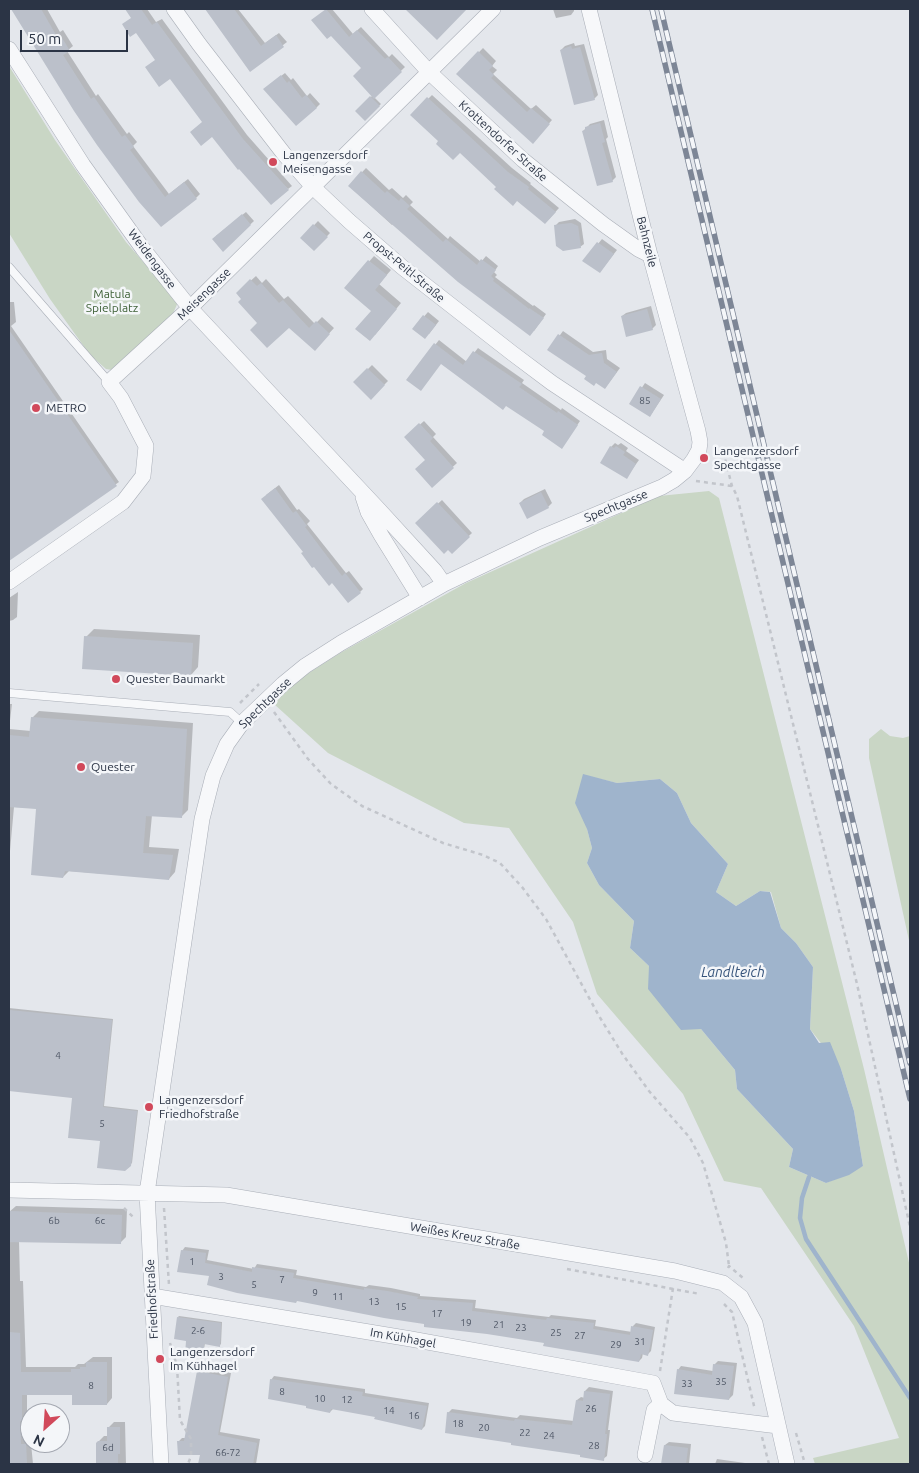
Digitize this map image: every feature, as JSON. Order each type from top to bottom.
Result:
[{"type":"street","name":"Propst-Peitl-Straße","points":[[174,9],[284,154],[314,188],[349,221],[402,267],[512,353],[689,476]]},
{"type":"street","name":"Krottendorfer Straße","points":[[372,9],[429,72],[475,117],[554,186],[602,224],[650,255]]},
{"type":"street","name":"Meisengasse","points":[[109,382],[190,308],[314,188],[493,9]]},
{"type":"street","name":"Bahnzeile","points":[[589,9],[650,255],[698,431],[700,447]]},
{"type":"street","name":"Weidengasse","points":[[9,48],[83,165],[190,308],[416,551],[444,584]]},
{"type":"street","points":[[9,582],[123,502],[143,476],[146,446],[121,398],[109,382]]},
{"type":"street","points":[[689,476],[700,447]]},
{"type":"street","name":"Spechtgasse","points":[[146,1199],[204,809],[213,776],[237,719],[265,700],[305,666],[340,643],[444,584],[540,538],[662,487],[674,480],[689,476]]},
{"type":"street","name":"Weidengasse","points":[[361,493],[380,535],[420,598]]},
{"type":"street","name":"Weißes Kreuz Straße","points":[[9,1190],[146,1199],[226,1195],[676,1271],[723,1283],[741,1298],[755,1323],[787,1464]]},
{"type":"street","name":"Friedhofstraße","points":[[146,1199],[161,1464]]},
{"type":"street","name":"Im Kühhagel","points":[[152,1296],[410,1339],[653,1383]]},
{"type":"street","points":[[653,1383],[661,1404],[673,1412],[778,1426]]},
{"type":"street","points":[[645,1456],[654,1410],[661,1404]]},
{"type":"lane","points":[[9,267],[109,382]]},
{"type":"lane","points":[[9,693],[230,712],[237,719]]},
{"type":"path","points":[[700,447],[721,452],[724,455],[732,486],[737,496],[857,984],[910,1227]]},
{"type":"path","points":[[689,476],[699,480],[732,486]]},
{"type":"path","points":[[237,719],[243,699],[261,683]]},
{"type":"path","points":[[265,700],[308,759],[331,784],[362,806],[443,843],[483,855],[500,863],[522,887],[546,919],[623,1055],[649,1092],[690,1138],[703,1163],[724,1235],[729,1266]]},
{"type":"path","points":[[121,1205],[146,1199],[164,1206],[170,1300]]},
{"type":"path","points":[[558,1267],[709,1296]]},
{"type":"path","points":[[653,1383],[660,1374],[673,1288]]},
{"type":"path","points":[[723,1302],[732,1312],[769,1464]]},
{"type":"path","points":[[168,1336],[177,1366],[180,1420],[191,1439],[191,1456],[188,1464]]},
{"type":"green space","name":"Matula Spielplatz","points":[[9,66],[55,140],[126,242],[178,302],[172,316],[112,370],[106,369],[90,355],[50,299],[9,233]]},
{"type":"green space","points":[[709,491],[719,498],[864,1069],[910,1267],[910,1464],[815,1464],[813,1458],[899,1438],[854,1326],[761,1188],[724,1181],[683,1094],[597,994],[573,922],[509,828],[464,823],[328,753],[274,704],[293,683],[340,653],[466,583],[659,496]],"holes":[[[583,775],[617,783],[660,779],[677,793],[691,823],[728,864],[716,892],[736,906],[760,891],[771,892],[781,928],[796,943],[813,967],[810,1029],[841,1069],[854,1111],[863,1166],[826,1183],[789,1167],[793,1149],[737,1089],[735,1070],[701,1029],[649,989],[649,966],[630,948],[634,921],[599,885],[587,863],[592,848],[587,829]]]},
{"type":"green space","points":[[881,729],[890,736],[903,738],[910,736],[910,945],[869,758],[869,739]]},
{"type":"water","name":"Landlteich","points":[[583,774],[617,783],[660,779],[677,793],[691,823],[728,864],[716,892],[736,906],[760,891],[770,892],[781,928],[796,943],[813,967],[810,1029],[819,1043],[830,1042],[841,1069],[854,1111],[863,1166],[849,1175],[826,1183],[789,1167],[793,1149],[737,1089],[735,1070],[701,1029],[681,1030],[648,989],[649,966],[630,948],[634,921],[599,885],[587,863],[592,848],[587,829],[575,803]]},
{"type":"building","points":[[11,9],[41,9],[56,35],[59,33],[70,51],[63,55],[91,99],[94,97],[122,137],[125,135],[134,147],[130,150],[165,197],[184,182],[197,199],[161,227],[139,202],[97,145]]},
{"type":"building","points":[[125,9],[141,9],[152,25],[157,22],[243,139],[289,190],[271,205],[238,170],[212,137],[201,146],[190,132],[202,122],[170,79],[159,87],[145,67],[155,60],[136,33],[130,37],[122,24],[131,18]]},
{"type":"building","points":[[205,9],[234,9],[261,46],[276,35],[284,47],[250,72]]},
{"type":"building","points":[[326,9],[349,37],[357,30],[385,59],[388,57],[402,72],[374,99],[353,76],[361,68],[331,36],[327,39],[311,20]]},
{"type":"building","points":[[405,9],[467,9],[437,40]]},
{"type":"building","points":[[571,46],[572,49],[580,47],[595,100],[574,105],[560,50]]},
{"type":"building","points":[[478,51],[493,66],[489,70],[494,75],[491,78],[527,112],[531,108],[550,124],[533,144],[456,74]]},
{"type":"building","points":[[281,75],[287,83],[289,81],[302,98],[306,95],[317,108],[296,126],[263,89]]},
{"type":"building","points":[[370,96],[380,106],[365,121],[355,111]]},
{"type":"building","points":[[427,97],[508,172],[529,187],[528,189],[556,212],[545,224],[517,201],[513,206],[460,153],[453,160],[436,144],[438,141],[410,115]]},
{"type":"building","points":[[600,123],[605,142],[602,143],[613,182],[597,186],[582,131],[585,130],[585,127]]},
{"type":"building","points":[[361,171],[385,193],[387,191],[399,201],[401,198],[410,206],[407,209],[443,242],[446,239],[477,265],[481,259],[496,270],[491,276],[494,279],[493,281],[529,309],[544,318],[530,336],[458,282],[348,186]]},
{"type":"building","points":[[242,214],[251,225],[223,252],[212,239]]},
{"type":"building","points":[[571,223],[578,226],[581,248],[563,251],[556,246],[554,225]]},
{"type":"building","points":[[313,224],[328,237],[314,251],[300,238]]},
{"type":"building","points":[[597,242],[614,254],[600,273],[582,261]]},
{"type":"building","points":[[368,260],[387,275],[375,290],[397,309],[370,341],[355,329],[371,311],[344,288]]},
{"type":"building","points":[[250,279],[257,286],[261,283],[279,303],[283,300],[309,328],[316,321],[330,334],[315,351],[289,328],[267,348],[250,330],[257,323],[238,302],[241,299],[236,293]]},
{"type":"building","points":[[647,309],[653,330],[626,337],[621,316]]},
{"type":"building","points":[[423,315],[436,325],[425,339],[412,329]]},
{"type":"building","name":"METRO","points":[[9,330],[117,486],[9,561]]},
{"type":"building","points":[[558,334],[589,355],[602,353],[604,363],[617,372],[605,389],[596,383],[594,386],[584,379],[586,376],[547,350]]},
{"type":"building","points":[[434,343],[463,365],[473,351],[522,384],[519,387],[578,425],[562,449],[542,435],[544,431],[506,406],[503,410],[441,364],[421,391],[406,380]]},
{"type":"building","points":[[367,368],[385,385],[371,400],[353,382]]},
{"type":"building","points":[[640,386],[661,399],[650,417],[629,404]]},
{"type":"building","points":[[419,423],[433,438],[430,441],[454,468],[432,488],[415,469],[425,460],[404,437]]},
{"type":"building","points":[[610,446],[614,448],[616,446],[625,452],[623,455],[636,464],[627,479],[600,463]]},
{"type":"building","points":[[275,488],[293,513],[296,511],[307,526],[305,527],[342,576],[345,573],[361,593],[348,603],[332,583],[329,586],[314,567],[312,568],[301,553],[303,552],[261,499]]},
{"type":"building","points":[[541,492],[549,508],[527,519],[519,503]]},
{"type":"building","points":[[437,502],[470,537],[452,554],[448,550],[444,554],[415,523]]},
{"type":"building","points":[[84,636],[193,643],[191,676],[82,669]]},
{"type":"building","points":[[31,717],[187,729],[182,818],[146,816],[143,853],[173,855],[169,880],[65,871],[63,878],[31,875],[36,809],[9,807],[9,735],[29,737]]},
{"type":"building","points":[[9,1010],[112,1020],[103,1107],[137,1111],[131,1166],[125,1171],[97,1168],[100,1141],[68,1138],[72,1098],[9,1091]]},
{"type":"building","points":[[9,1211],[122,1215],[121,1244],[9,1242]]},
{"type":"building","points":[[181,1250],[206,1253],[205,1263],[252,1272],[252,1267],[294,1273],[293,1278],[364,1290],[364,1288],[387,1291],[418,1297],[417,1299],[473,1303],[472,1311],[546,1320],[547,1318],[594,1323],[593,1329],[630,1335],[631,1326],[653,1330],[648,1356],[641,1354],[639,1362],[543,1346],[544,1343],[424,1327],[424,1324],[297,1301],[296,1303],[237,1293],[207,1285],[209,1276],[177,1272]]},
{"type":"building","points":[[177,1317],[221,1323],[220,1347],[204,1344],[204,1358],[185,1355],[186,1341],[174,1339]]},
{"type":"building","points":[[9,1332],[20,1333],[21,1372],[71,1372],[71,1369],[86,1367],[86,1362],[107,1362],[107,1405],[72,1405],[72,1395],[22,1395],[22,1403],[20,1403],[20,1453],[26,1453],[27,1464],[9,1464]]},
{"type":"building","points":[[713,1364],[734,1366],[729,1400],[674,1394],[677,1369],[712,1375]]},
{"type":"building","points":[[197,1371],[228,1377],[218,1435],[257,1443],[253,1464],[198,1464],[200,1455],[178,1455],[177,1441],[184,1441]]},
{"type":"building","points":[[270,1379],[363,1392],[362,1396],[427,1406],[422,1430],[374,1419],[375,1417],[331,1409],[330,1413],[306,1408],[306,1406],[268,1399]]},
{"type":"building","points":[[584,1391],[610,1394],[604,1461],[580,1457],[580,1455],[445,1433],[447,1412],[514,1421],[515,1419],[572,1425],[576,1400],[583,1401]]},
{"type":"building","points":[[107,1427],[120,1427],[118,1464],[96,1464],[96,1443],[98,1441],[107,1441]]},
{"type":"building","points":[[664,1445],[688,1448],[686,1464],[661,1464]]},
{"type":"waterway","points":[[809,1177],[802,1198],[800,1218],[806,1239],[910,1398]]},
{"type":"railway","points":[[652,9],[910,1099]]},
{"type":"railway","points":[[661,9],[910,1063]]},
{"type":"place","name":"Langenzersdorf Meisengasse","points":[[273,162]]},
{"type":"place","name":"METRO","points":[[36,408]]},
{"type":"place","name":"Langenzersdorf Spechtgasse","points":[[704,458]]},
{"type":"place","name":"Quester Baumarkt","points":[[116,679]]},
{"type":"place","name":"Quester","points":[[81,767]]},
{"type":"place","name":"Langenzersdorf Friedhofstraße","points":[[149,1107]]},
{"type":"place","name":"Langenzersdorf Im Kühhagel","points":[[160,1359]]}]
